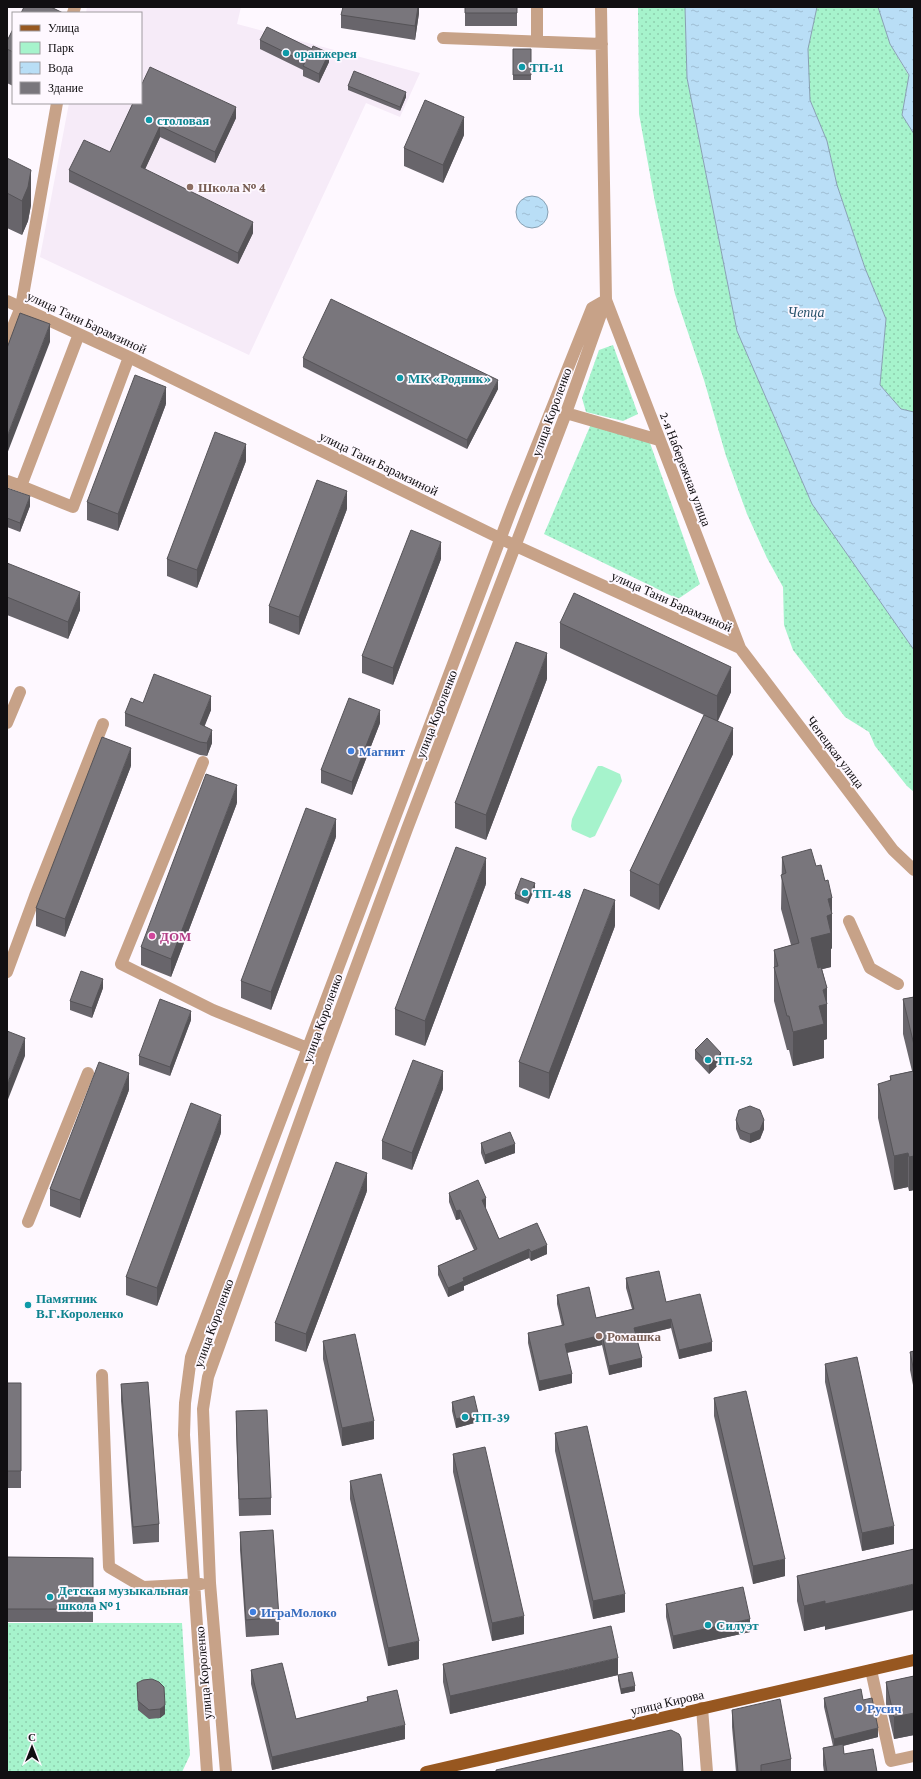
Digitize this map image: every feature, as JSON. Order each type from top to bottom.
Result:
[{"type":"main road","name":"улица Кирова","points":[[426,1772],[914,1660]]},
{"type":"street","points":[[537,7],[537,41]]},
{"type":"street","points":[[592,308],[606,300],[601,7]]},
{"type":"street","points":[[443,38],[602,44]]},
{"type":"street","points":[[7,341],[21,307],[58,104]]},
{"type":"street","name":"улица Короленко","points":[[207,1772],[184,1435],[185,1404],[192,1357],[512,508],[592,308],[605,270]]},
{"type":"street","name":"улица Короленко","points":[[226,1772],[210,1583],[203,1408],[208,1377],[324,1054],[413,814],[566,413],[606,300]]},
{"type":"street","name":"2-я Набережная улица","points":[[606,300],[740,648]]},
{"type":"street","name":"улица Тани Барамзиной","points":[[7,301],[129,357],[516,546],[740,648]]},
{"type":"street","points":[[21,486],[79,334]]},
{"type":"street","points":[[7,481],[73,507],[129,357]]},
{"type":"street","points":[[566,413],[659,440]]},
{"type":"street","name":"Чепецкая улица","points":[[740,648],[893,850],[914,870]]},
{"type":"street","points":[[7,723],[20,692]]},
{"type":"street","points":[[7,972],[35,896],[103,724]]},
{"type":"street","points":[[203,762],[121,964],[212,1010],[324,1054]]},
{"type":"street","points":[[849,921],[870,968],[898,984]]},
{"type":"street","points":[[28,1222],[88,1072]]},
{"type":"street","points":[[102,1375],[109,1567],[143,1587],[210,1583]]},
{"type":"street","points":[[871,1670],[892,1767],[914,1756]]},
{"type":"street","points":[[702,1708],[707,1772]]},
{"type":"shaded area","name":"Школа № 4","points":[[87,7],[241,7],[237,24],[420,73],[400,117],[366,103],[249,355],[40,257],[69,104],[142,104],[142,12],[86,12]]},
{"type":"green space","points":[[638,7],[685,7],[687,78],[737,331],[812,504],[914,650],[914,792],[907,786],[875,746],[869,732],[845,717],[793,650],[784,625],[783,587],[767,558],[747,514],[726,456],[704,380],[675,294],[655,202],[639,114]]},
{"type":"green space","points":[[817,7],[878,7],[890,44],[909,76],[902,115],[914,134],[914,412],[901,409],[880,385],[886,319],[865,268],[837,185],[827,141],[810,100],[808,49]]},
{"type":"green space","points":[[613,345],[638,414],[623,421],[586,412],[582,398],[599,350]]},
{"type":"green space","points":[[591,424],[650,443],[700,584],[678,599],[544,534]]},
{"type":"green space","points":[[598,766],[602,766],[620,774],[622,781],[595,836],[590,838],[572,830],[571,826],[572,819]]},
{"type":"green space","points":[[7,1623],[182,1623],[190,1755],[182,1772],[7,1772]]},
{"type":"water","name":"Чепца","points":[[685,7],[817,7],[808,49],[810,100],[827,141],[837,185],[865,268],[886,319],[880,385],[901,409],[914,412],[914,650],[812,504],[737,331],[687,78]]},
{"type":"water","points":[[878,7],[914,7],[914,134],[902,115],[909,75],[890,44]]},
{"type":"water","points":[[532,196],[543,201],[548,212],[543,223],[532,228],[521,223],[516,212],[521,201]]},
{"type":"building","points":[[24,7],[51,7],[61,12],[22,12]]},
{"type":"building","points":[[343,7],[418,7],[415,26],[341,15]]},
{"type":"building","points":[[465,7],[517,7],[517,13],[465,13]]},
{"type":"building","points":[[267,27],[312,49],[313,46],[329,53],[319,74],[303,66],[305,62],[260,40]]},
{"type":"building","points":[[12,31],[12,52],[7,49],[7,41]]},
{"type":"building","name":"ТП-11","points":[[513,49],[531,49],[531,75],[513,75]]},
{"type":"building","points":[[150,67],[236,107],[215,152],[160,126],[141,167],[253,222],[238,253],[69,170],[84,140],[110,152],[133,104],[142,104],[142,84]]},
{"type":"building","points":[[354,71],[406,92],[400,107],[348,86]]},
{"type":"building","points":[[425,100],[464,117],[443,165],[404,148]]},
{"type":"building","points":[[7,158],[31,170],[28,187],[22,201],[7,193]]},
{"type":"building","name":"МК «Родник»","points":[[331,299],[498,380],[467,440],[303,358]]},
{"type":"building","points":[[20,313],[50,324],[7,437],[7,348]]},
{"type":"building","points":[[135,375],[166,387],[118,514],[87,502]]},
{"type":"building","points":[[215,432],[246,444],[197,570],[167,559]]},
{"type":"building","points":[[317,480],[347,491],[299,617],[269,606]]},
{"type":"building","points":[[7,488],[30,496],[20,523],[7,518]]},
{"type":"building","points":[[411,530],[441,542],[393,668],[362,656]]},
{"type":"building","points":[[7,563],[80,592],[68,622],[7,597]]},
{"type":"building","points":[[574,593],[731,667],[717,696],[560,623]]},
{"type":"building","points":[[516,642],[547,653],[486,815],[455,803]]},
{"type":"building","points":[[154,674],[211,696],[200,724],[212,730],[207,743],[200,742],[125,713],[131,698],[143,703]]},
{"type":"building","name":"Магнит","points":[[349,698],[380,710],[352,782],[321,770]]},
{"type":"building","points":[[704,715],[733,728],[659,885],[630,871]]},
{"type":"building","points":[[102,737],[131,748],[65,919],[36,908]]},
{"type":"building","points":[[206,774],[237,785],[171,959],[141,947]]},
{"type":"building","points":[[306,808],[336,819],[271,992],[241,981]]},
{"type":"building","points":[[456,847],[486,858],[425,1021],[395,1009]]},
{"type":"building","points":[[811,849],[816,866],[821,865],[825,881],[828,880],[832,898],[828,899],[832,914],[827,916],[831,933],[811,938],[818,968],[821,967],[827,988],[823,990],[827,1004],[819,1006],[824,1024],[793,1032],[789,1016],[787,1016],[774,967],[778,966],[774,950],[799,943],[781,875],[786,873],[782,857]]},
{"type":"building","name":"ТП-48","points":[[521,878],[535,883],[528,900],[515,894]]},
{"type":"building","points":[[584,889],[615,900],[549,1073],[519,1062]]},
{"type":"building","points":[[81,971],[103,979],[92,1008],[70,1001]]},
{"type":"building","points":[[914,997],[914,1045],[903,999]]},
{"type":"building","points":[[160,999],[191,1011],[170,1067],[139,1056]]},
{"type":"building","points":[[7,1031],[25,1038],[7,1085]]},
{"type":"building","points":[[707,1038],[721,1053],[709,1065],[695,1050]]},
{"type":"building","points":[[413,1060],[443,1071],[412,1153],[382,1141]]},
{"type":"building","points":[[99,1062],[129,1073],[80,1200],[50,1189]]},
{"type":"building","points":[[914,1071],[914,1156],[909,1157],[908,1153],[894,1156],[878,1084],[891,1080],[890,1076]]},
{"type":"building","points":[[191,1103],[221,1115],[157,1288],[126,1277]]},
{"type":"building","points":[[750,1106],[760,1110],[764,1120],[760,1130],[750,1134],[740,1130],[736,1120],[739,1110]]},
{"type":"building","points":[[510,1132],[515,1144],[485,1155],[481,1143]]},
{"type":"building","points":[[336,1162],[367,1173],[306,1334],[275,1323]]},
{"type":"building","points":[[478,1180],[486,1198],[482,1200],[499,1239],[537,1223],[547,1245],[531,1252],[529,1249],[463,1278],[464,1281],[448,1288],[438,1266],[477,1249],[460,1210],[456,1211],[449,1193]]},
{"type":"building","name":"Ромашка","points":[[659,1271],[666,1302],[700,1294],[712,1342],[679,1350],[671,1319],[634,1328],[642,1358],[609,1366],[602,1335],[565,1344],[572,1374],[539,1381],[528,1333],[564,1325],[557,1295],[589,1287],[596,1318],[634,1309],[626,1278]]},
{"type":"building","points":[[355,1334],[374,1421],[342,1428],[323,1341]]},
{"type":"building","points":[[914,1351],[914,1372],[910,1352]]},
{"type":"building","points":[[857,1357],[894,1526],[862,1533],[825,1364]]},
{"type":"building","points":[[148,1382],[159,1524],[133,1527],[121,1384]]},
{"type":"building","points":[[7,1383],[21,1383],[21,1471],[7,1471]]},
{"type":"building","points":[[746,1391],[785,1559],[753,1566],[714,1398]]},
{"type":"building","points":[[474,1396],[478,1413],[456,1419],[452,1402]]},
{"type":"building","points":[[267,1410],[271,1498],[239,1499],[236,1411]]},
{"type":"building","points":[[587,1426],[625,1594],[593,1601],[555,1433]]},
{"type":"building","points":[[485,1447],[524,1616],[492,1623],[453,1454]]},
{"type":"building","points":[[381,1474],[419,1641],[388,1648],[350,1481]]},
{"type":"building","points":[[273,1530],[279,1617],[246,1620],[240,1532]]},
{"type":"building","points":[[914,1549],[914,1584],[825,1604],[825,1601],[804,1606],[797,1576]]},
{"type":"building","name":"Детская музыкальная школа № 1","points":[[7,1557],[93,1558],[93,1609],[7,1609]]},
{"type":"building","points":[[743,1587],[750,1619],[673,1636],[666,1604]]},
{"type":"building","points":[[611,1626],[618,1658],[450,1696],[443,1664]]},
{"type":"building","points":[[282,1663],[296,1719],[368,1701],[367,1697],[397,1690],[405,1725],[272,1757],[251,1670]]},
{"type":"building","points":[[632,1672],[635,1686],[621,1689],[618,1675]]},
{"type":"building","points":[[914,1676],[914,1713],[894,1717],[886,1682]]},
{"type":"building","points":[[152,1679],[159,1682],[164,1687],[165,1705],[160,1709],[149,1710],[138,1701],[137,1683],[143,1680]]},
{"type":"building","points":[[861,1689],[863,1700],[872,1698],[878,1728],[834,1739],[824,1698]]},
{"type":"building","points":[[780,1699],[791,1759],[761,1765],[761,1772],[738,1772],[732,1710]]},
{"type":"building","points":[[671,1730],[679,1734],[681,1738],[683,1772],[496,1772],[496,1770]]},
{"type":"building","points":[[843,1744],[844,1754],[873,1749],[877,1772],[827,1772],[823,1748]]},
{"type":"place","name":"оранжерея","points":[[286,53]]},
{"type":"place","name":"ТП-11","points":[[522,67]]},
{"type":"place","name":"столовая","points":[[149,120]]},
{"type":"place","name":"Школа № 4","points":[[190,187]]},
{"type":"place","name":"МК «Родник»","points":[[400,378]]},
{"type":"place","name":"Магнит","points":[[351,751]]},
{"type":"place","name":"ТП-48","points":[[525,893]]},
{"type":"place","name":"ДОМ","points":[[152,936]]},
{"type":"place","name":"ТП-52","points":[[708,1060]]},
{"type":"place","name":"Памятник В.Г.Короленко","points":[[28,1305]]},
{"type":"place","name":"Ромашка","points":[[599,1336]]},
{"type":"place","name":"ТП-39","points":[[465,1417]]},
{"type":"place","name":"Детская музыкальная школа № 1","points":[[50,1597]]},
{"type":"place","name":"ИграМолоко","points":[[253,1612]]},
{"type":"place","name":"Силуэт","points":[[708,1625]]},
{"type":"place","name":"Русич","points":[[859,1708]]}]
